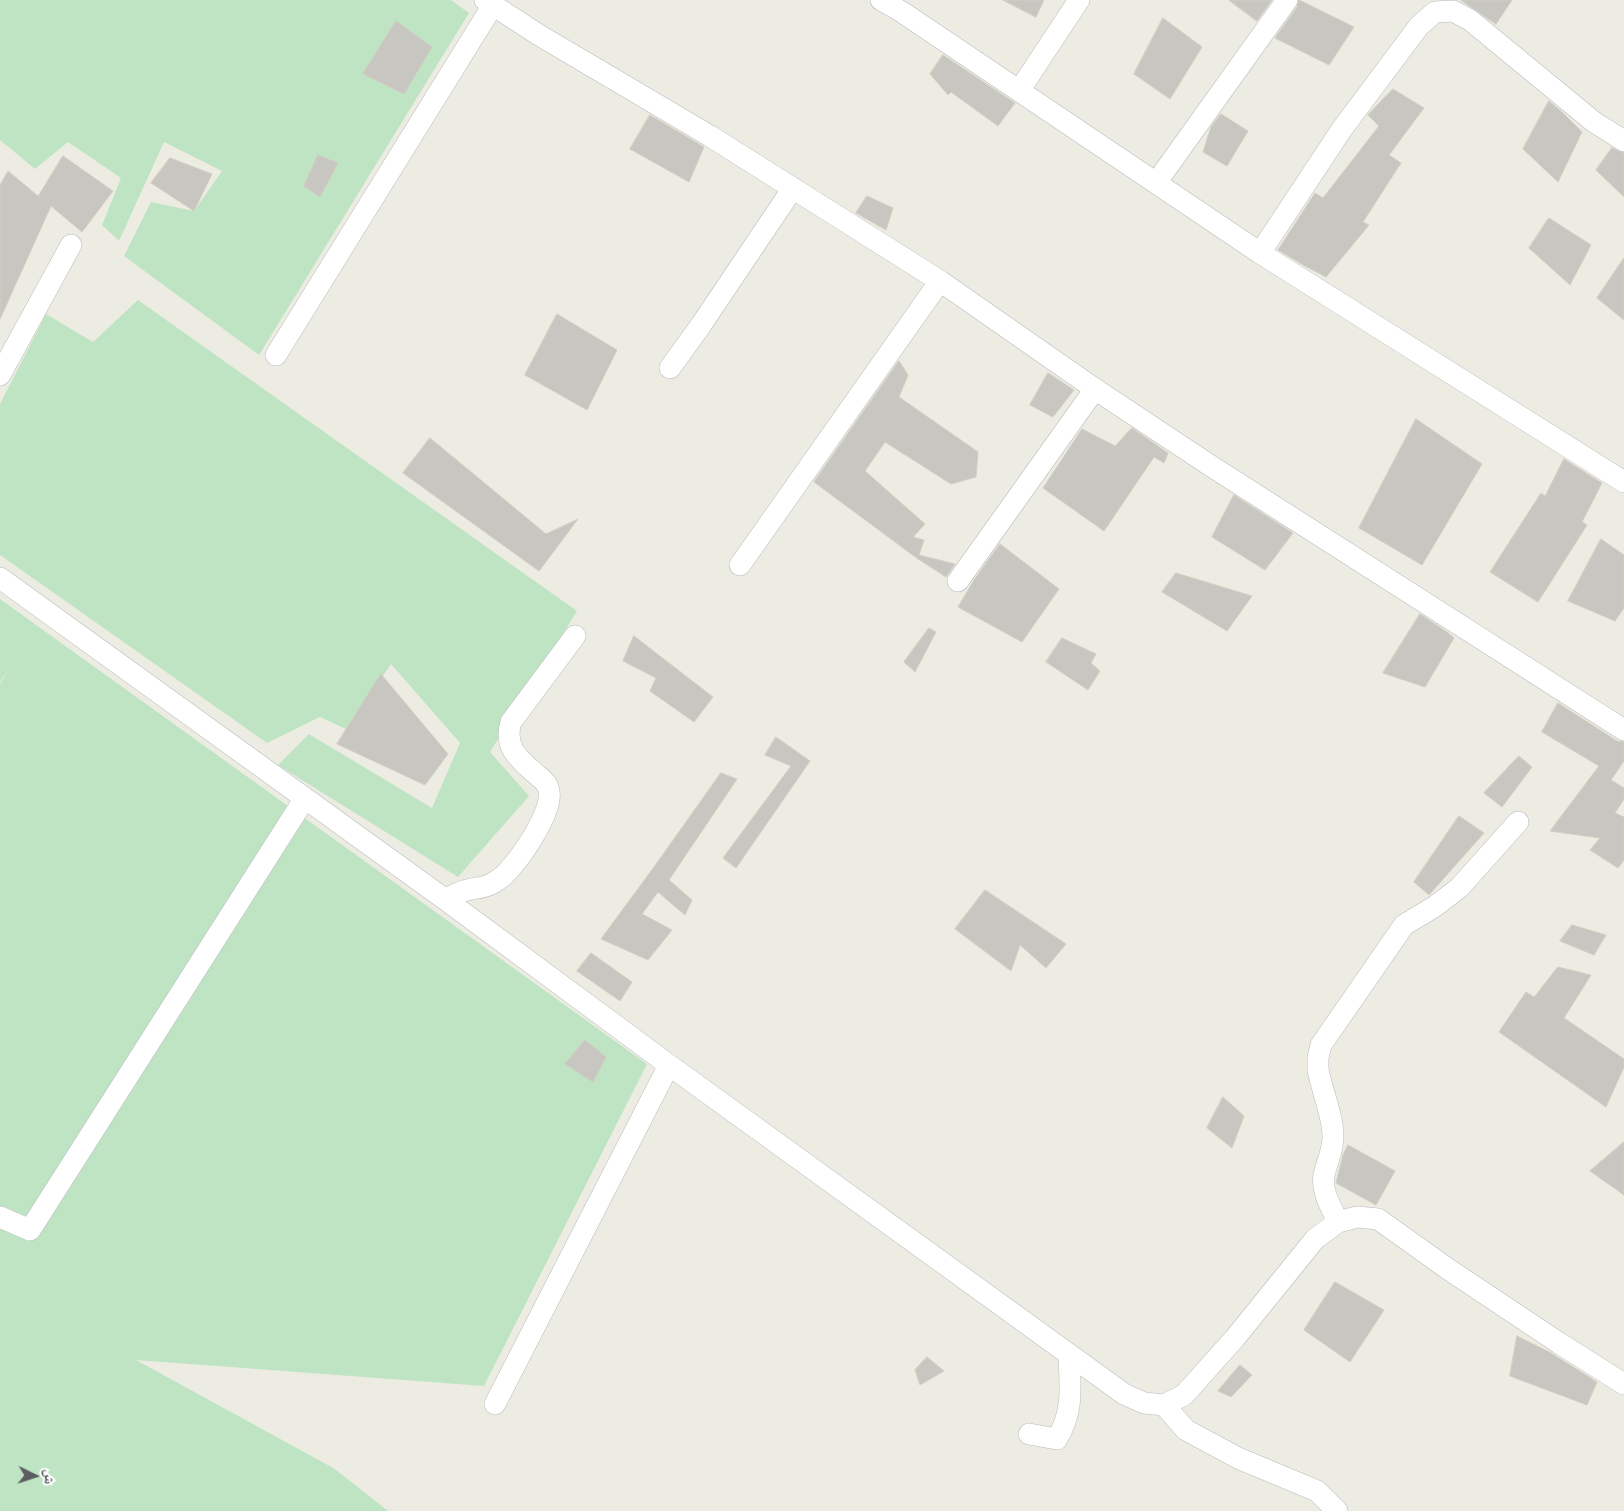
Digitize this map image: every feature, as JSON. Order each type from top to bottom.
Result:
[{"type":"street","points":[[881,0],[905,6],[1019,91],[1260,253],[1624,482]]},
{"type":"street","points":[[1019,91],[1079,0]]},
{"type":"street","points":[[1156,184],[1287,0]]},
{"type":"street","points":[[276,354],[489,3],[538,35],[710,136],[940,280],[1095,389],[1211,466],[1624,730]]},
{"type":"street","points":[[1260,253],[1342,129],[1419,26],[1435,12],[1453,11],[1470,20],[1594,122],[1624,141]]},
{"type":"street","points":[[670,368],[793,188]]},
{"type":"street","points":[[0,375],[71,245]]},
{"type":"street","points":[[740,564],[940,280]]},
{"type":"street","points":[[958,581],[1095,389]]},
{"type":"street","points":[[0,578],[446,900],[668,1066],[1124,1394],[1144,1403],[1164,1405],[1184,1395],[1235,1338],[1315,1239],[1338,1222],[1357,1217],[1378,1219],[1448,1269],[1624,1384]]},
{"type":"street","points":[[446,900],[456,893],[490,885],[507,872],[529,845],[544,818],[549,799],[548,787],[541,778],[517,757],[510,743],[508,731],[511,722],[575,636]]},
{"type":"street","points":[[0,1217],[30,1230],[305,798]]},
{"type":"street","points":[[1338,1222],[1323,1184],[1331,1155],[1333,1136],[1318,1069],[1321,1045],[1404,925],[1434,907],[1459,888],[1518,822]]},
{"type":"street","points":[[495,1404],[668,1066]]},
{"type":"street","points":[[1029,1434],[1057,1439],[1065,1424],[1070,1402],[1069,1355]]},
{"type":"street","points":[[1164,1405],[1186,1430],[1238,1458],[1317,1491],[1337,1511]]},
{"type":"green space","points":[[0,0],[451,0],[469,13],[259,355],[124,256],[151,202],[194,211],[222,171],[164,142],[119,241],[102,225],[121,178],[68,142],[35,169],[0,140]]},
{"type":"green space","points":[[138,300],[577,611],[490,752],[529,796],[458,877],[278,765],[309,734],[432,808],[460,743],[391,664],[346,729],[320,717],[267,743],[0,555],[0,404],[46,314],[93,342]]},
{"type":"green space","points":[[0,599],[647,1064],[484,1386],[136,1360],[335,1469],[388,1511],[0,1511],[0,684],[9,669],[0,682]]},
{"type":"building","points":[[1003,0],[1044,0],[1036,17]]},
{"type":"building","points":[[1229,0],[1272,0],[1257,21]]},
{"type":"building","points":[[1299,0],[1354,27],[1329,65],[1275,38],[1297,7]]},
{"type":"building","points":[[1461,0],[1512,0],[1496,24]]},
{"type":"building","points":[[1163,18],[1202,47],[1170,99],[1134,74]]},
{"type":"building","points":[[396,21],[432,47],[404,94],[363,74]]},
{"type":"building","points":[[943,55],[1015,103],[998,126],[951,92],[948,95],[930,74]]},
{"type":"building","points":[[1393,89],[1424,108],[1389,155],[1401,163],[1363,222],[1369,225],[1326,277],[1278,250],[1315,193],[1323,198],[1379,126],[1368,115]]},
{"type":"building","points":[[1549,101],[1582,132],[1558,182],[1523,149]]},
{"type":"building","points":[[1221,114],[1248,131],[1227,166],[1203,152],[1211,127]]},
{"type":"building","points":[[650,115],[704,147],[689,182],[630,149]]},
{"type":"building","points":[[1612,148],[1624,153],[1624,197],[1596,170]]},
{"type":"building","points":[[318,155],[338,163],[320,197],[304,186]]},
{"type":"building","points":[[63,156],[113,191],[82,232],[51,206],[0,319],[0,185],[8,171],[38,196]]},
{"type":"building","points":[[170,158],[212,174],[194,211],[151,183]]},
{"type":"building","points":[[867,196],[893,208],[886,230],[856,213]]},
{"type":"building","points":[[1549,218],[1591,245],[1570,285],[1529,248]]},
{"type":"building","points":[[1624,258],[1624,320],[1597,298]]},
{"type":"building","points":[[557,314],[617,350],[587,410],[525,375]]},
{"type":"building","points":[[899,361],[908,375],[899,397],[978,452],[976,477],[951,484],[885,442],[865,471],[925,524],[913,537],[924,540],[919,555],[955,564],[946,577],[918,559],[814,482]]},
{"type":"building","points":[[1048,373],[1074,390],[1053,417],[1030,405]]},
{"type":"building","points":[[1416,419],[1482,464],[1422,565],[1359,528]]},
{"type":"building","points":[[1132,428],[1168,453],[1164,463],[1154,457],[1104,531],[1043,488],[1082,429],[1115,446]]},
{"type":"building","points":[[430,438],[546,534],[578,519],[539,571],[403,473]]},
{"type":"building","points":[[1564,459],[1602,483],[1582,522],[1587,525],[1538,602],[1490,572],[1541,493],[1545,496]]},
{"type":"building","points":[[1234,495],[1293,533],[1265,570],[1212,537]]},
{"type":"building","points":[[1601,539],[1624,555],[1624,608],[1615,621],[1568,601]]},
{"type":"building","points":[[1000,544],[1059,589],[1022,642],[958,607],[974,580]]},
{"type":"building","points":[[1176,573],[1252,596],[1227,631],[1162,592]]},
{"type":"building","points":[[1420,614],[1454,638],[1425,687],[1383,673]]},
{"type":"building","points":[[929,628],[936,632],[915,672],[904,662]]},
{"type":"building","points":[[634,636],[713,697],[694,722],[650,691],[656,678],[623,661]]},
{"type":"building","points":[[1062,638],[1096,654],[1091,663],[1100,671],[1088,690],[1046,662]]},
{"type":"building","points":[[381,674],[448,754],[425,785],[337,744]]},
{"type":"building","points":[[1558,703],[1617,741],[1624,742],[1624,761],[1611,780],[1624,788],[1624,799],[1615,813],[1624,817],[1624,860],[1618,868],[1590,850],[1600,838],[1550,831],[1599,766],[1542,732]]},
{"type":"building","points":[[776,737],[810,761],[736,868],[723,858],[791,766],[765,755]]},
{"type":"building","points":[[1519,756],[1532,767],[1502,807],[1484,793]]},
{"type":"building","points":[[721,773],[737,779],[669,880],[692,900],[685,915],[658,892],[642,914],[672,930],[648,960],[601,939],[654,867]]},
{"type":"building","points":[[1459,816],[1484,833],[1429,895],[1414,882]]},
{"type":"building","points":[[985,890],[1066,944],[1046,968],[1020,945],[1011,971],[955,929]]},
{"type":"building","points":[[1572,925],[1606,935],[1594,955],[1560,941]]},
{"type":"building","points":[[591,953],[632,982],[620,1001],[577,971]]},
{"type":"building","points":[[1558,967],[1591,975],[1564,1018],[1624,1059],[1624,1067],[1606,1107],[1499,1032],[1526,992],[1534,997]]},
{"type":"building","points":[[585,1040],[606,1057],[593,1082],[565,1064]]},
{"type":"building","points":[[1223,1097],[1244,1116],[1232,1148],[1207,1128]]},
{"type":"building","points":[[1624,1142],[1624,1195],[1590,1171]]},
{"type":"building","points":[[1348,1145],[1395,1171],[1376,1205],[1336,1183],[1343,1155]]},
{"type":"building","points":[[1335,1282],[1384,1310],[1350,1362],[1304,1330]]},
{"type":"building","points":[[1517,1336],[1551,1353],[1597,1382],[1587,1405],[1510,1376]]},
{"type":"building","points":[[927,1357],[944,1371],[920,1385],[915,1370]]},
{"type":"building","points":[[1240,1365],[1252,1375],[1231,1397],[1218,1391]]}]
